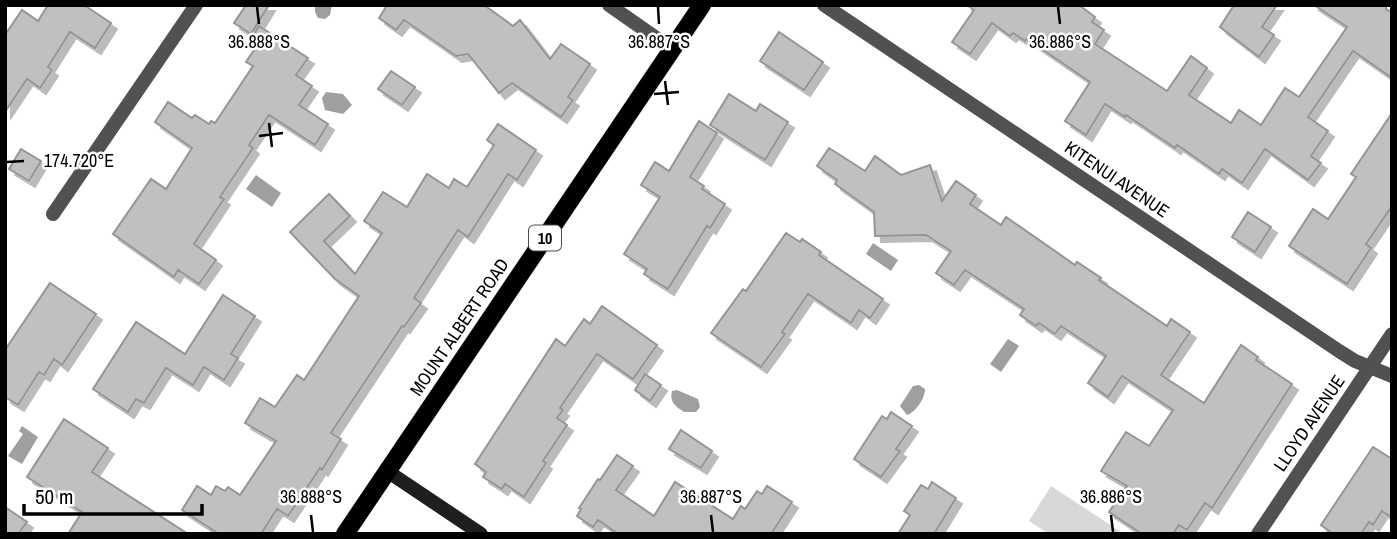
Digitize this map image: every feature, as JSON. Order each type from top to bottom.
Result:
[{"type":"main road","name":"MOUNT ALBERT ROAD","points":[[345,534],[702,5]]},
{"type":"main road","points":[[387,471],[481,534]]},
{"type":"street","points":[[53,214],[196,5]]},
{"type":"street","points":[[609,5],[672,49]]},
{"type":"street","name":"KITENUI AVENUE","points":[[824,5],[1339,351],[1392,376]]},
{"type":"street","name":"LLOYD AVENUE","points":[[1258,534],[1392,334]]},
{"type":"shaded area","points":[[315,5],[332,5],[330,15],[325,19],[318,18]]},
{"type":"shaded area","points":[[326,92],[343,94],[352,105],[343,114],[325,110],[322,98]]},
{"type":"shaded area","points":[[256,175],[281,193],[272,207],[246,189]]},
{"type":"shaded area","points":[[873,243],[898,260],[891,271],[866,254]]},
{"type":"shaded area","points":[[1008,339],[1019,346],[1001,372],[990,364]]},
{"type":"shaded area","points":[[919,385],[925,389],[923,396],[917,408],[907,415],[900,406],[913,386]]},
{"type":"shaded area","points":[[677,390],[698,399],[700,407],[696,412],[684,412],[674,404],[672,391]]},
{"type":"shaded area","points":[[22,426],[38,437],[22,464],[8,456],[23,434],[19,431]]},
{"type":"shaded area","points":[[1051,486],[1124,534],[1049,534],[1029,521]]},
{"type":"building","points":[[48,5],[84,5],[111,23],[95,48],[70,32],[48,67],[52,70],[40,88],[27,79],[5,112],[5,35],[22,10],[38,21]]},
{"type":"building","points":[[246,5],[269,5],[251,34],[234,23]]},
{"type":"building","points":[[383,5],[484,5],[513,26],[520,20],[550,59],[561,44],[590,64],[568,97],[573,100],[561,117],[512,83],[499,93],[468,54],[456,56],[404,20],[396,30],[379,18],[386,7]]},
{"type":"building","points":[[967,5],[1079,5],[1095,17],[1092,22],[1104,30],[1095,44],[1167,91],[1191,56],[1207,68],[1189,95],[1231,123],[1239,110],[1261,125],[1285,88],[1299,97],[1347,27],[1314,5],[1386,5],[1386,9],[1392,13],[1392,78],[1353,51],[1308,117],[1328,131],[1311,156],[1321,163],[1308,180],[1265,149],[1242,183],[1222,169],[1219,174],[1177,145],[1175,148],[1105,104],[1086,135],[1065,121],[1090,82],[1027,39],[1025,41],[1013,33],[1010,36],[992,23],[970,54],[952,42],[974,10]]},
{"type":"building","points":[[1234,5],[1277,5],[1262,27],[1274,35],[1259,57],[1220,27]]},
{"type":"building","points":[[259,26],[308,58],[296,75],[312,86],[299,105],[328,124],[315,145],[269,115],[249,145],[253,148],[220,197],[224,199],[194,244],[216,260],[199,284],[178,270],[174,277],[113,234],[151,179],[166,189],[192,148],[155,122],[168,102],[192,118],[195,115],[209,124],[211,121],[215,123],[253,66],[246,62],[254,50],[247,45]]},
{"type":"building","points":[[779,32],[823,62],[804,90],[760,61]]},
{"type":"building","points":[[391,71],[415,87],[402,105],[378,89]]},
{"type":"building","points":[[729,94],[756,111],[760,104],[788,122],[765,160],[710,125]]},
{"type":"building","points":[[1392,113],[1392,206],[1366,244],[1371,248],[1347,284],[1289,246],[1313,209],[1328,219],[1356,177],[1351,174]]},
{"type":"building","points":[[699,121],[717,133],[690,177],[704,186],[702,189],[725,204],[710,228],[707,226],[668,289],[644,274],[647,269],[624,254],[660,197],[641,185],[655,162],[669,171]]},
{"type":"building","points":[[498,124],[536,150],[517,180],[508,174],[468,237],[458,230],[414,298],[421,303],[404,327],[402,326],[331,433],[341,439],[288,516],[277,509],[261,534],[219,534],[182,510],[197,486],[211,495],[216,486],[225,491],[228,487],[240,495],[276,441],[245,423],[260,398],[275,407],[297,375],[304,380],[359,296],[335,279],[290,232],[329,194],[350,216],[324,241],[355,274],[382,233],[364,221],[383,192],[407,207],[427,174],[449,188],[454,179],[467,187],[494,145],[487,140]]},
{"type":"building","points":[[829,148],[865,171],[875,156],[901,175],[930,165],[942,201],[956,181],[976,195],[970,204],[1001,225],[1006,217],[1075,265],[1077,262],[1101,278],[1099,280],[1167,326],[1171,319],[1190,332],[1161,375],[1204,403],[1241,345],[1258,357],[1256,360],[1292,384],[1212,508],[1205,503],[1187,530],[1179,525],[1173,534],[1142,534],[1109,512],[1127,486],[1101,471],[1126,432],[1149,446],[1173,410],[1122,376],[1108,397],[1088,383],[1106,356],[1061,326],[1055,334],[1039,323],[1036,326],[1020,315],[1024,309],[965,270],[954,285],[936,273],[951,251],[926,235],[875,236],[874,212],[835,184],[837,180],[817,166]]},
{"type":"building","points":[[21,149],[41,161],[29,181],[9,169]]},
{"type":"building","points":[[1248,212],[1271,227],[1255,252],[1232,237]]},
{"type":"building","points":[[786,233],[800,242],[802,239],[821,252],[819,255],[883,299],[870,318],[859,310],[851,323],[808,294],[782,332],[785,334],[761,367],[711,333],[743,289],[746,291]]},
{"type":"building","points":[[50,283],[96,314],[62,365],[54,359],[44,375],[39,372],[18,405],[5,397],[5,350]]},
{"type":"building","points":[[223,295],[255,316],[231,354],[238,358],[224,380],[204,367],[193,385],[166,368],[144,403],[136,399],[128,412],[93,389],[136,322],[185,354]]},
{"type":"building","points":[[602,306],[657,345],[633,379],[597,354],[560,408],[563,410],[557,418],[567,425],[543,461],[546,463],[524,497],[505,484],[502,489],[483,477],[486,472],[475,464],[556,339],[565,346],[584,319],[590,324]]},
{"type":"building","points":[[645,374],[661,385],[650,401],[635,390]]},
{"type":"building","points":[[891,412],[912,426],[896,449],[900,451],[881,477],[854,459],[882,416],[887,419]]},
{"type":"building","points":[[64,419],[108,448],[92,472],[188,534],[68,534],[82,512],[27,477]]},
{"type":"building","points":[[681,430],[712,451],[701,468],[669,449]]},
{"type":"building","points":[[1373,447],[1392,459],[1392,518],[1382,511],[1373,525],[1369,522],[1361,534],[1333,534],[1321,525]]},
{"type":"building","points":[[617,455],[633,466],[616,490],[654,516],[675,482],[733,519],[741,506],[745,509],[757,491],[762,494],[767,486],[792,502],[771,534],[618,534],[598,520],[593,527],[577,516],[581,509],[579,508],[598,479],[600,480]]},
{"type":"building","points":[[932,482],[956,498],[934,534],[898,534],[910,515],[904,511],[921,485],[928,489]]},
{"type":"building","points":[[5,507],[27,522],[18,534],[5,534]]}]
